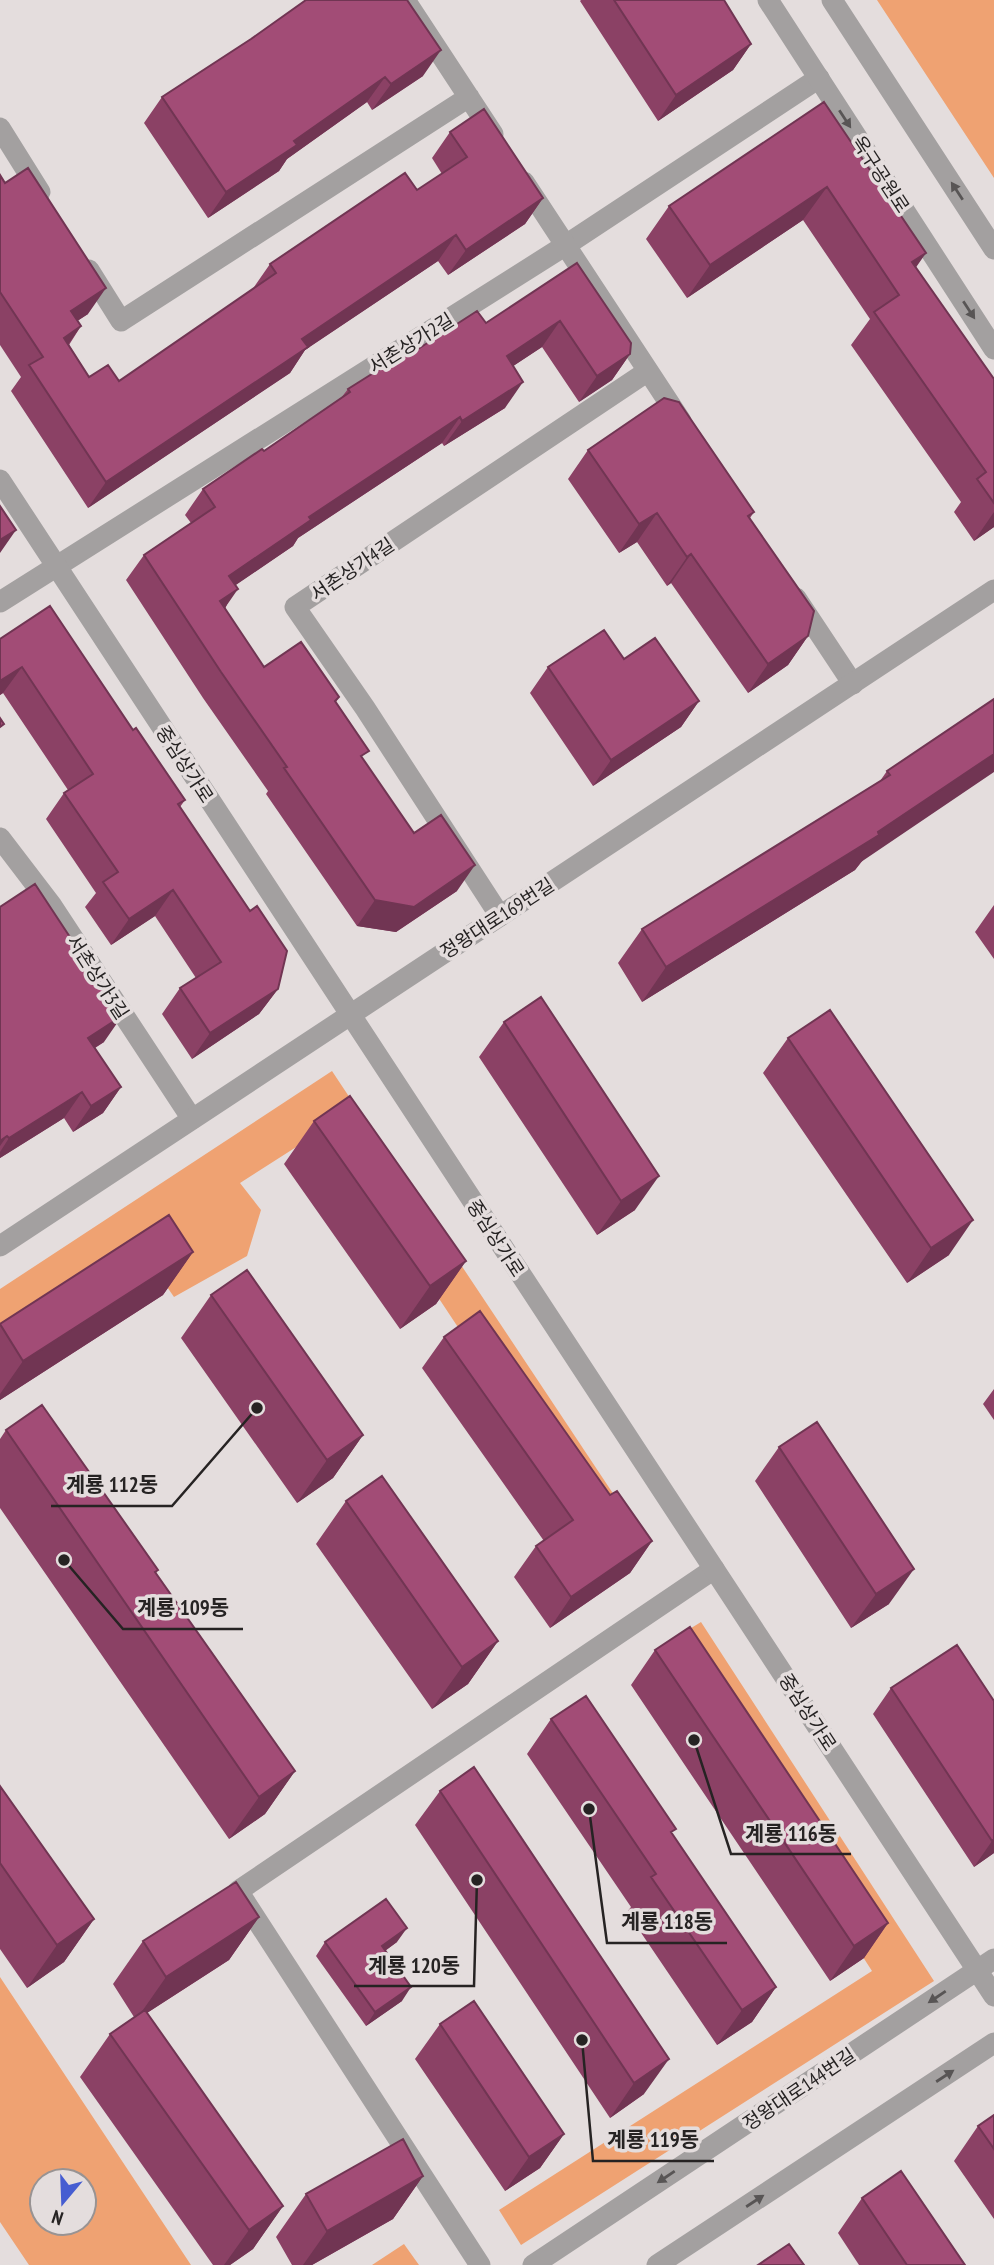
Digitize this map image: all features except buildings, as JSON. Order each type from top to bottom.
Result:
[{"type":"street","points":[[405,0],[693,440]]},
{"type":"street","name":"옥구공원로","points":[[768,0],[994,349]]},
{"type":"street","points":[[832,0],[994,249]]},
{"type":"street","name":"서촌상가2길","points":[[0,602],[566,245],[819,78]]},
{"type":"street","points":[[76,250],[121,321],[469,97]]},
{"type":"street","points":[[0,128],[48,205]]},
{"type":"street","name":"서촌상가4길","points":[[500,916],[365,708],[295,607],[648,371]]},
{"type":"street","name":"중심상가로","points":[[0,480],[714,1569],[986,1965],[994,1996]]},
{"type":"street","points":[[785,579],[853,684]]},
{"type":"street","name":"정왕대로169번길","points":[[0,1245],[994,590]]},
{"type":"street","name":"서촌상가3길","points":[[0,838],[52,906],[192,1119]]},
{"type":"street","points":[[480,2265],[238,1891],[714,1569]]},
{"type":"street","name":"정왕대로144번길","points":[[533,2265],[986,1965]]},
{"type":"street","points":[[657,2265],[994,2043]]},
{"type":"shaded area","points":[[877,0],[994,0],[994,178]]},
{"type":"shaded area","points":[[332,1071],[618,1501],[587,1522],[326,1128],[240,1183],[261,1210],[247,1256],[174,1297],[141,1249],[0,1341],[0,1289]]},
{"type":"shaded area","points":[[701,1622],[934,1981],[521,2245],[499,2210],[872,1971],[662,1646]]},
{"type":"shaded area","points":[[0,1977],[191,2265],[29,2265],[0,2222]]},
{"type":"shaded area","points":[[404,2244],[419,2265],[372,2265]]},
{"type":"place","name":"계룡 112동","points":[[257,1408]]},
{"type":"place","name":"계룡 109동","points":[[64,1560]]},
{"type":"place","name":"계룡 116동","points":[[694,1740]]},
{"type":"place","name":"계룡 118동","points":[[589,1809]]},
{"type":"place","name":"계룡 120동","points":[[477,1880]]},
{"type":"place","name":"계룡 119동","points":[[582,2040]]}]
